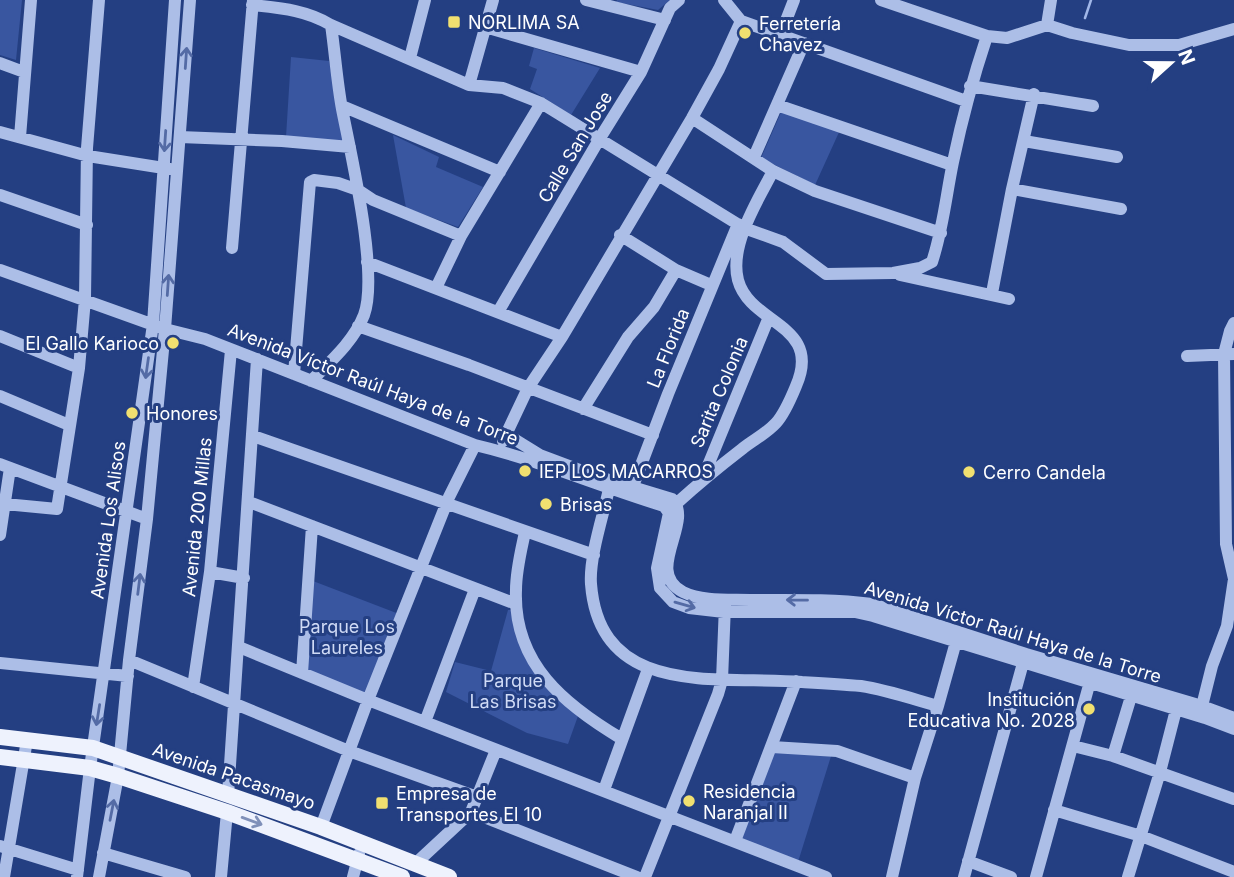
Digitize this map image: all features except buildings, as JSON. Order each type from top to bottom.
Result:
[{"type":"main road","name":"Avenida Pacasmayo","points":[[0,737],[93,748],[321,827],[449,877]]},
{"type":"main road","name":"Avenida Pacasmayo","points":[[0,757],[90,768],[118,776],[227,812],[402,877]]},
{"type":"street","points":[[20,137],[31,0]]},
{"type":"street","points":[[5,504],[57,509],[79,368],[85,299],[88,156],[99,0]]},
{"type":"street","name":"Avenida Los Alisos","points":[[99,877],[118,776],[147,519],[170,169],[175,0]]},
{"type":"street","name":"Avenida Los Alisos","points":[[170,169],[180,137],[190,0]]},
{"type":"street","points":[[410,58],[425,0]]},
{"type":"street","points":[[469,85],[493,0]]},
{"type":"street","points":[[586,0],[665,20]]},
{"type":"street","name":"Calle San Jose","points":[[498,312],[641,72],[670,8],[679,0]]},
{"type":"street","points":[[724,0],[741,21],[966,102]]},
{"type":"street","points":[[780,36],[794,0]]},
{"type":"street","points":[[881,0],[987,36],[1007,37],[1047,25],[1129,45],[1179,45],[1234,29]]},
{"type":"street","points":[[1047,25],[1051,0]]},
{"type":"street","points":[[232,248],[252,3],[315,15],[331,25],[469,85],[503,88],[541,103],[741,226],[783,242],[826,274],[893,273],[919,268],[932,262],[941,233],[966,102],[987,36]]},
{"type":"street","points":[[498,451],[528,388],[562,337],[692,118],[741,21]]},
{"type":"street","points":[[311,381],[348,343],[365,314],[368,286],[358,190],[342,106],[331,25]]},
{"type":"street","points":[[485,27],[641,72]]},
{"type":"street","points":[[754,157],[804,43]]},
{"type":"street","points":[[0,63],[24,72]]},
{"type":"street","points":[[970,86],[1034,94],[1093,106]]},
{"type":"street","points":[[992,293],[1012,188],[1034,94]]},
{"type":"street","points":[[436,288],[461,236],[541,103]]},
{"type":"street","points":[[776,105],[952,165]]},
{"type":"street","points":[[342,106],[500,172]]},
{"type":"street","points":[[692,118],[774,171],[815,191],[941,233]]},
{"type":"street","points":[[0,132],[88,156],[170,169]]},
{"type":"street","points":[[180,137],[350,148]]},
{"type":"street","points":[[1024,141],[1117,157]]},
{"type":"street","points":[[774,171],[741,226],[736,268],[738,281],[749,298],[785,328],[796,341],[803,355],[803,366],[799,381],[777,422],[677,503],[679,512],[667,568],[671,582],[684,593],[725,605],[873,615],[957,638],[1023,663],[1090,679],[1177,705],[1234,729]]},
{"type":"street","points":[[294,373],[310,182],[314,180],[338,183],[358,190],[373,200],[461,236]]},
{"type":"street","points":[[1012,188],[1121,209]]},
{"type":"street","points":[[0,195],[87,225]]},
{"type":"street","name":"La Florida","points":[[633,486],[711,285],[741,226]]},
{"type":"street","points":[[621,235],[676,270],[711,285]]},
{"type":"street","points":[[367,262],[562,337]]},
{"type":"street","name":"Avenida Víctor Raúl Haya de la Torre","points":[[0,270],[159,327],[205,339],[475,445],[667,508],[669,513],[657,568],[660,588],[669,598],[690,608],[725,605]]},
{"type":"street","points":[[583,409],[628,337],[653,307],[676,270]]},
{"type":"street","points":[[893,273],[992,293],[1009,299]]},
{"type":"street","name":"Sarita Colonia","points":[[702,481],[769,317]]},
{"type":"street","points":[[1202,706],[1212,666],[1227,626],[1234,579],[1226,544],[1229,489],[1229,354],[1230,331],[1234,323]]},
{"type":"street","points":[[358,326],[653,435]]},
{"type":"street","name":"Avenida Los Alisos","points":[[78,874],[90,768],[127,512],[159,327]]},
{"type":"street","points":[[0,336],[79,368]]},
{"type":"street","name":"Avenida 200 Millas","points":[[192,687],[210,572],[231,350]]},
{"type":"street","points":[[1187,356],[1229,354]]},
{"type":"street","points":[[228,795],[257,359]]},
{"type":"street","points":[[0,396],[69,425]]},
{"type":"street","name":"Avenida Víctor Raúl Haya de la Torre","points":[[506,434],[540,455],[596,476],[672,499],[677,503]]},
{"type":"street","points":[[253,436],[594,555]]},
{"type":"street","points":[[321,827],[421,568],[475,445]]},
{"type":"street","points":[[1,526],[5,504],[5,466],[147,519]]},
{"type":"street","points":[[609,489],[594,555],[591,582],[598,619],[619,648],[648,669],[684,677],[796,681],[862,687],[939,706]]},
{"type":"street","points":[[249,502],[516,604]]},
{"type":"street","points":[[302,673],[312,526]]},
{"type":"street","points":[[525,532],[517,570],[516,604],[529,654],[559,695],[590,720],[622,739]]},
{"type":"street","points":[[210,572],[244,578]]},
{"type":"street","points":[[425,722],[475,589]]},
{"type":"street","points":[[645,877],[722,680],[725,605]]},
{"type":"street","points":[[892,877],[915,778],[939,706],[957,638]]},
{"type":"street","name":"Avenida Víctor Raúl Haya de la Torre","points":[[957,638],[1090,679]]},
{"type":"street","points":[[239,647],[368,700],[735,841],[799,872],[826,877]]},
{"type":"street","points":[[129,660],[349,751],[477,797]]},
{"type":"street","points":[[0,663],[128,676]]},
{"type":"street","points":[[964,877],[1023,663]]},
{"type":"street","points":[[604,790],[648,669]]},
{"type":"street","points":[[1036,877],[1090,679]]},
{"type":"street","points":[[735,841],[796,681]]},
{"type":"street","points":[[1113,756],[1133,692]]},
{"type":"street","points":[[1128,877],[1142,836],[1177,705]]},
{"type":"street","name":"Avenida Víctor Raúl Haya de la Torre","points":[[1177,705],[1202,706],[1234,719]]},
{"type":"street","points":[[4,877],[4,847],[25,760],[27,740]]},
{"type":"street","points":[[1073,746],[1113,756],[1234,799]]},
{"type":"street","points":[[772,747],[836,751],[915,778]]},
{"type":"street","points":[[415,864],[471,812],[496,750]]},
{"type":"street","points":[[1054,810],[1142,836],[1216,871],[1234,872]]},
{"type":"street","points":[[222,877],[227,812]]},
{"type":"street","points":[[471,812],[637,877]]},
{"type":"street","points":[[353,877],[362,843]]},
{"type":"street","points":[[4,847],[78,874]]},
{"type":"street","points":[[103,853],[167,874],[185,877]]},
{"type":"street","points":[[968,861],[1011,877]]},
{"type":"green space","points":[[0,0],[22,0],[16,60],[0,55]]},
{"type":"green space","points":[[670,0],[658,10],[616,2]]},
{"type":"green space","points":[[534,48],[600,68],[571,115],[530,89],[537,69],[529,66]]},
{"type":"green space","points":[[291,57],[329,61],[345,142],[286,137]]},
{"type":"green space","points":[[782,110],[840,130],[815,185],[761,158]]},
{"type":"green space","points":[[393,135],[439,157],[436,167],[483,187],[458,227],[406,208]]},
{"type":"green space","name":"Parque Los Laureles","points":[[313,581],[399,614],[366,696],[305,671]]},
{"type":"green space","name":"Parque Las Brisas","points":[[508,610],[513,610],[526,655],[578,716],[568,744],[527,733],[446,692],[455,662],[491,671]]},
{"type":"green space","points":[[775,750],[832,753],[798,862],[739,839]]},
{"type":"waterway","points":[[1085,18],[1091,0]]},
{"type":"place","name":"NORLIMA SA","points":[[454,22]]},
{"type":"place","name":"Ferretería Chavez","points":[[745,33]]},
{"type":"place","name":"El Gallo Karioco","points":[[173,343]]},
{"type":"place","name":"Honores","points":[[132,413]]},
{"type":"place","name":"IEP LOS MACARROS","points":[[525,471]]},
{"type":"place","name":"Cerro Candela","points":[[969,472]]},
{"type":"place","name":"Brisas","points":[[546,504]]},
{"type":"place","name":"Institución Educativa No. 2028","points":[[1089,709]]},
{"type":"place","name":"Residencia Naranjal II","points":[[689,801]]},
{"type":"place","name":"Empresa de Transportes El 10","points":[[382,803]]}]
